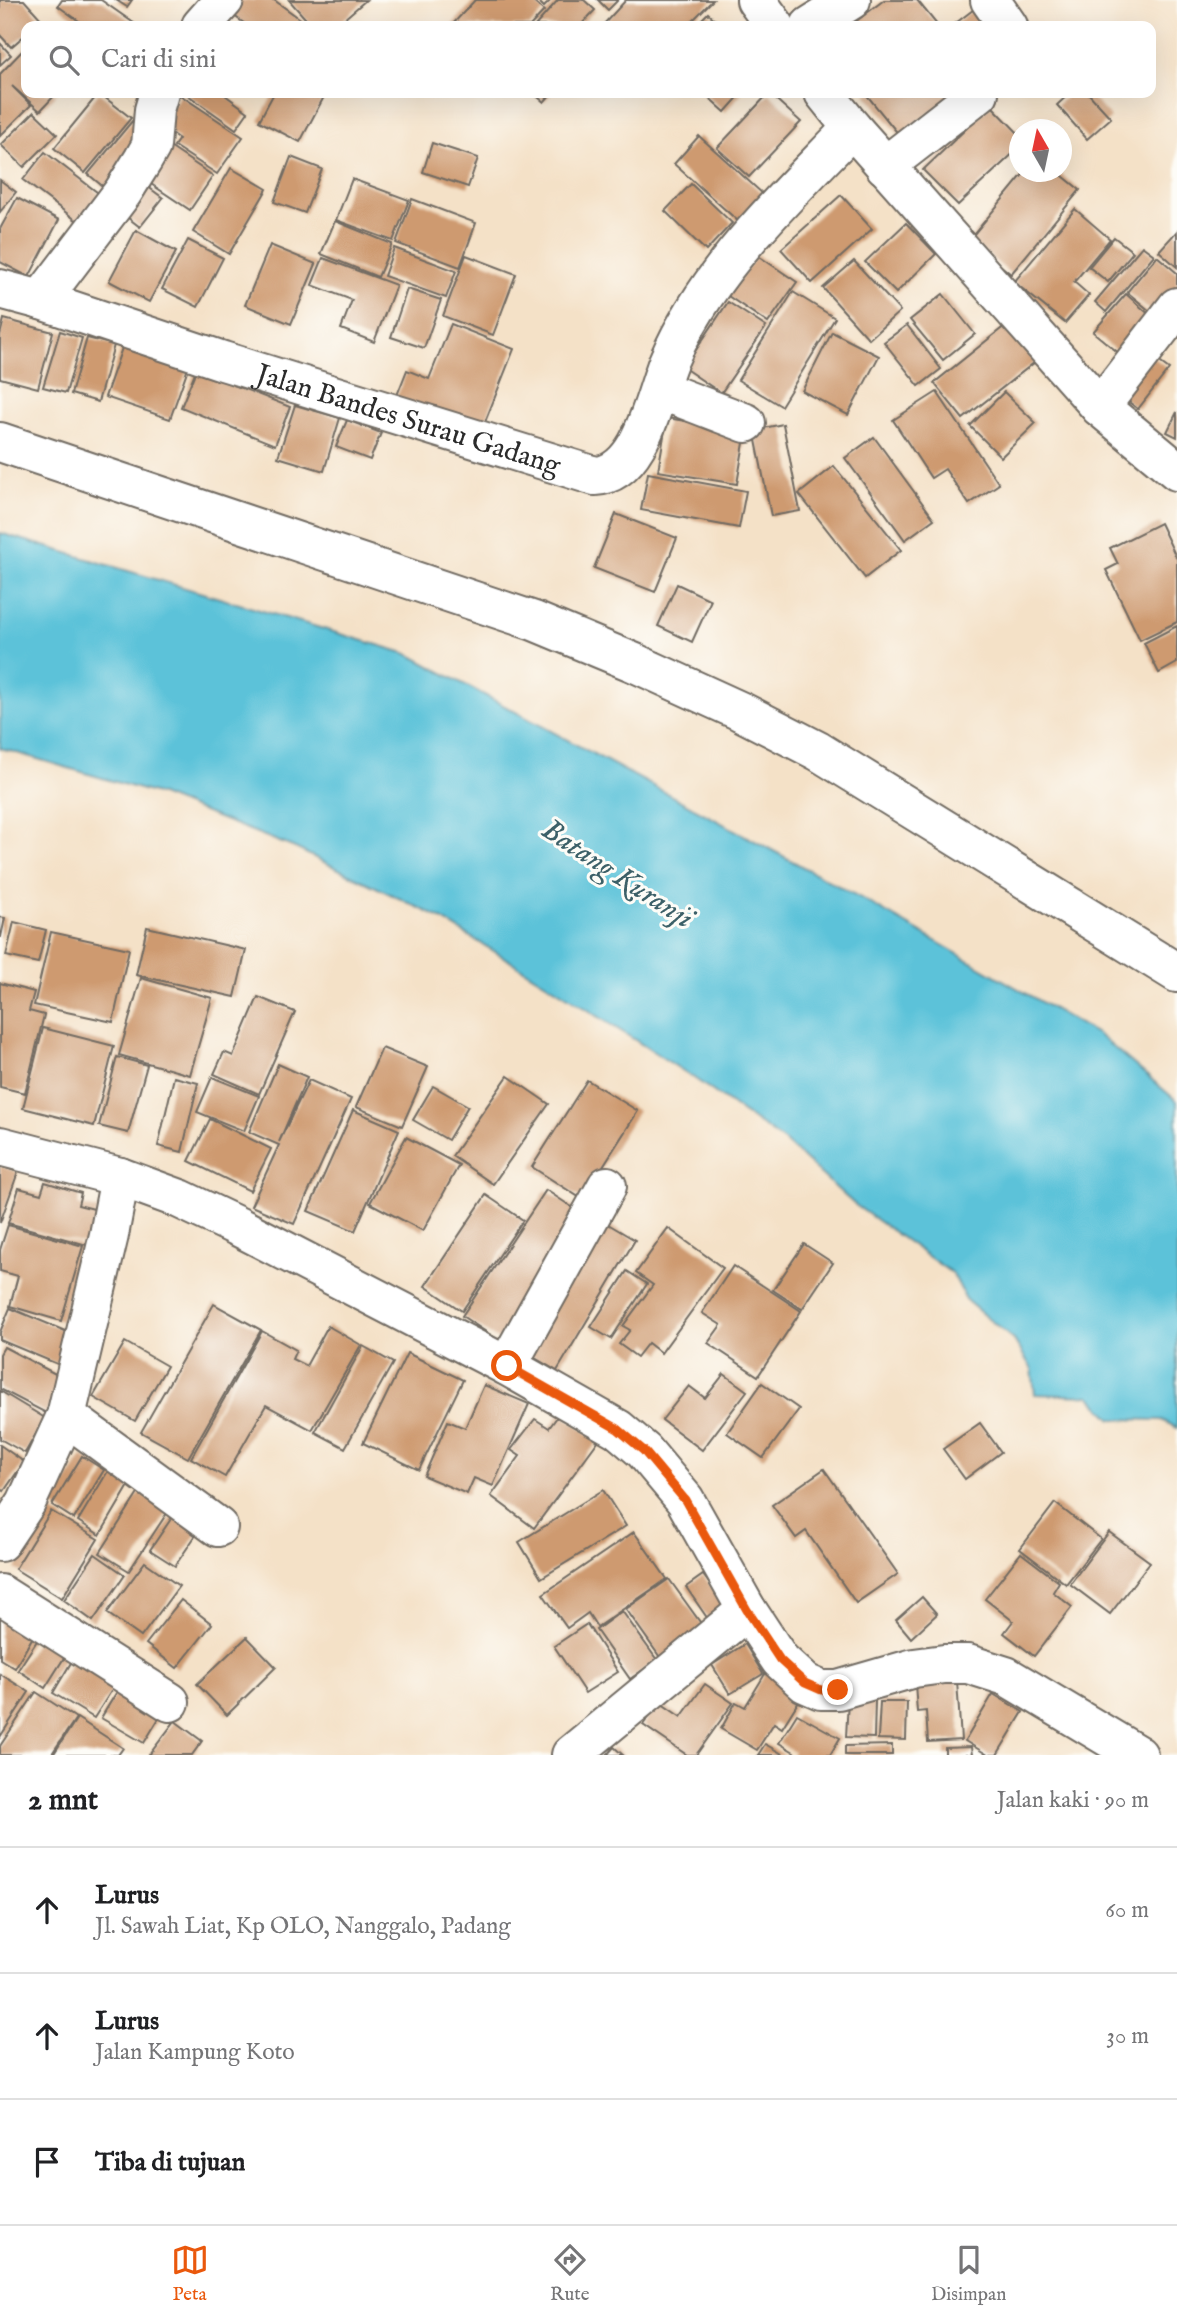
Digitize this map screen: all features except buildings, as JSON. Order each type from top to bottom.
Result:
[{"type":"street","points":[[205,21],[224,0]]},
{"type":"street","points":[[756,0],[771,21]]},
{"type":"street","points":[[818,21],[851,0]]},
{"type":"street","points":[[990,0],[1005,21]]},
{"type":"street","points":[[41,300],[143,160],[151,146],[158,98]]},
{"type":"street","points":[[828,98],[885,166],[1100,407],[1177,471]]},
{"type":"street","points":[[885,166],[973,98]]},
{"type":"street","points":[[746,423],[660,390],[668,363],[686,326],[720,274],[765,218],[852,128]]},
{"type":"street","name":"Jalan Bandes Surau Gadang","points":[[0,289],[595,476],[617,470],[630,458],[660,390]]},
{"type":"street","points":[[1100,407],[1177,307]]},
{"type":"street","points":[[0,442],[534,621],[647,668],[818,751],[1177,973]]},
{"type":"street","points":[[0,1146],[121,1177],[180,1199],[507,1366],[618,1429],[644,1451],[685,1500],[747,1610],[780,1660],[805,1683],[821,1690],[838,1690],[914,1668],[968,1664],[1006,1676],[1138,1755]]},
{"type":"street","points":[[0,1542],[26,1503],[66,1416],[121,1177]]},
{"type":"street","points":[[507,1366],[607,1186]]},
{"type":"street","points":[[66,1416],[218,1527]]},
{"type":"street","points":[[0,1594],[170,1702]]},
{"type":"street","points":[[571,1755],[747,1610]]},
{"type":"water","name":"Batang Kuranji","points":[[0,533],[408,654],[859,897],[1100,1036],[1177,1101],[1177,1428],[1162,1420],[1112,1419],[1090,1396],[1035,1394],[1032,1369],[1014,1340],[967,1301],[953,1274],[854,1204],[784,1141],[691,1076],[438,917],[295,848],[160,795],[0,748]]},
{"type":"route","points":[[507,1366],[618,1429],[644,1451],[685,1500],[747,1610],[780,1660],[805,1683],[821,1690],[838,1690]]}]
